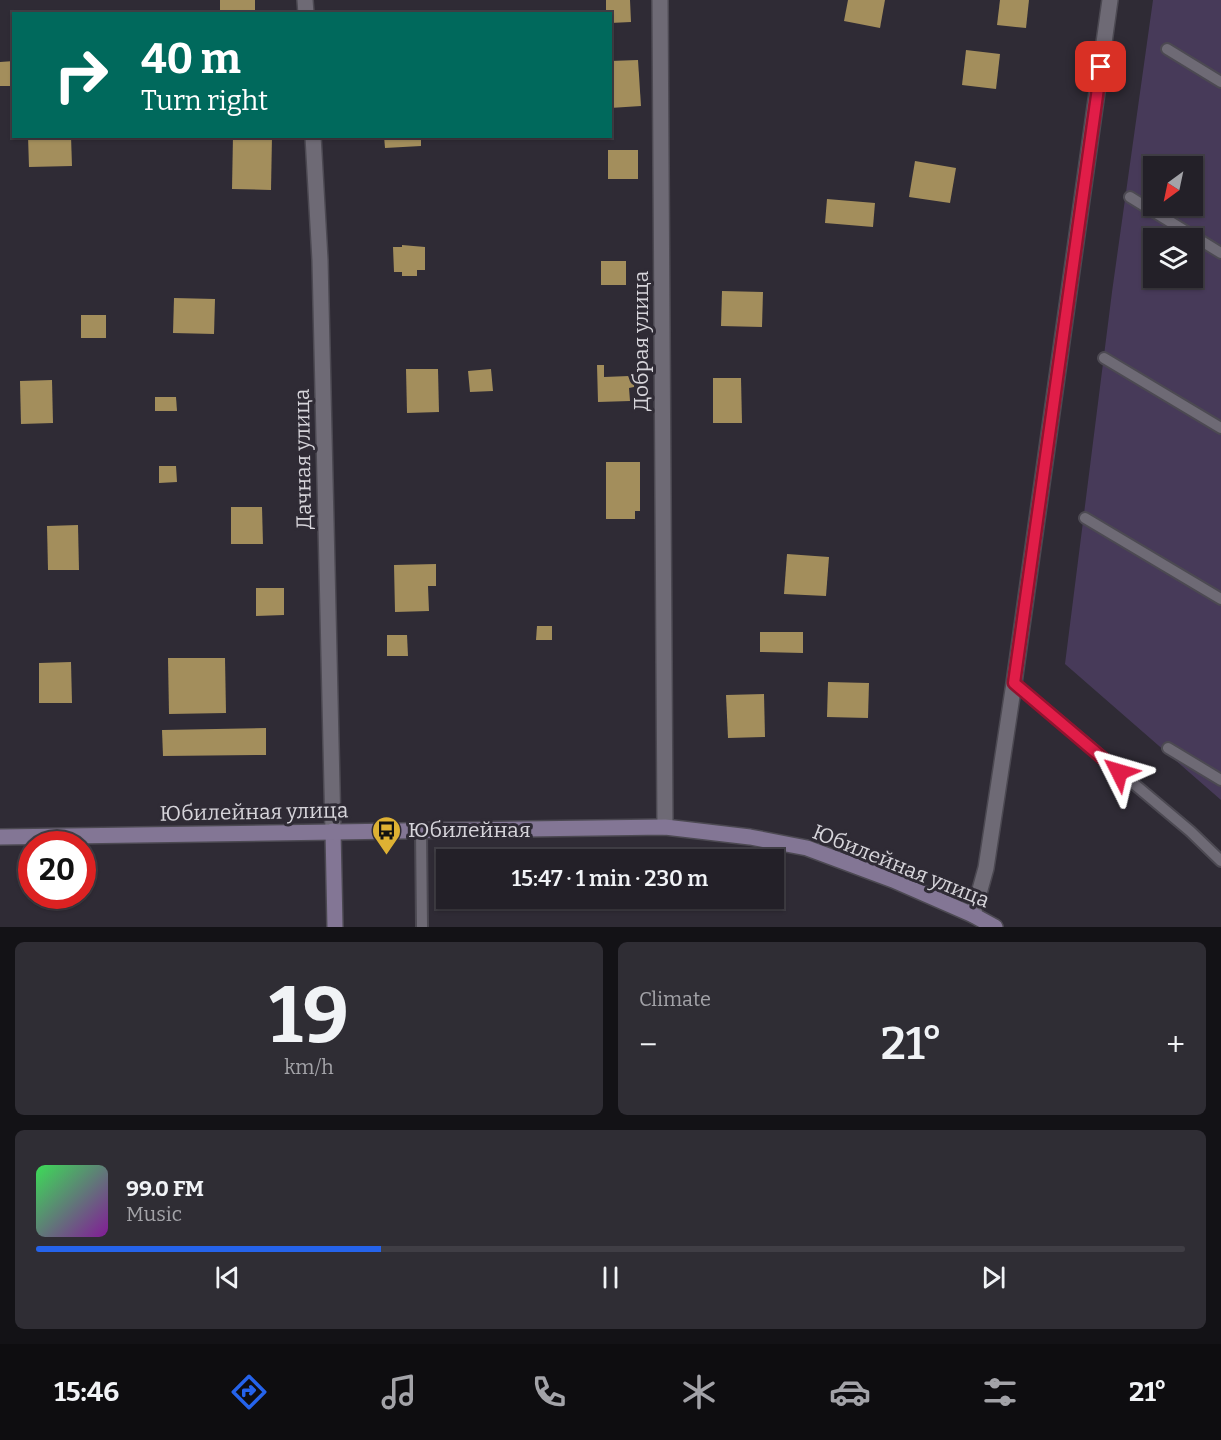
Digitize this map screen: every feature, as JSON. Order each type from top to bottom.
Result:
[{"type":"street","name":"Добрая улица","points":[[660,0],[665,827]]},
{"type":"street","points":[[973,915],[986,868],[1014,683],[1110,0]]},
{"type":"street","name":"Дачная улица","points":[[313,138],[320,260],[333,831]]},
{"type":"street","name":"Юбилейная улица","points":[[0,837],[665,827],[750,837],[807,848],[973,915],[995,927]]},
{"type":"street","points":[[333,831],[334,927]]},
{"type":"lane","points":[[1167,49],[1221,82]]},
{"type":"lane","points":[[1130,197],[1221,253]]},
{"type":"lane","points":[[1104,358],[1221,428]]},
{"type":"lane","points":[[1084,518],[1221,599]]},
{"type":"lane","points":[[1014,683],[1190,831],[1221,861]]},
{"type":"lane","points":[[1168,748],[1221,780]]},
{"type":"lane","points":[[421,830],[422,927]]},
{"type":"shaded area","points":[[1153,0],[1221,0],[1221,800],[1065,664],[1112,292]]},
{"type":"building","points":[[220,0],[255,0],[255,12],[220,12]]},
{"type":"building","points":[[606,0],[630,0],[631,22],[612,23],[612,12],[606,12]]},
{"type":"building","points":[[848,0],[885,0],[880,28],[844,21]]},
{"type":"building","points":[[1000,0],[1029,0],[1026,28],[997,25]]},
{"type":"building","points":[[966,50],[1000,54],[996,89],[962,85]]},
{"type":"building","points":[[638,60],[641,106],[612,108],[612,61]]},
{"type":"building","points":[[12,61],[12,86],[0,86],[0,62]]},
{"type":"building","points":[[28,138],[71,138],[72,166],[29,167]]},
{"type":"building","points":[[233,138],[272,138],[271,190],[232,189]]},
{"type":"building","points":[[384,138],[421,138],[421,146],[385,148]]},
{"type":"building","points":[[608,150],[638,150],[638,179],[608,179]]},
{"type":"building","points":[[915,161],[956,168],[950,203],[909,197]]},
{"type":"building","points":[[827,199],[875,203],[873,227],[825,223]]},
{"type":"building","points":[[402,245],[425,247],[425,270],[417,270],[417,276],[402,276],[402,272],[394,272],[393,247],[402,247]]},
{"type":"building","points":[[601,261],[626,261],[626,285],[601,285]]},
{"type":"building","points":[[722,291],[763,292],[762,327],[721,326]]},
{"type":"building","points":[[174,298],[215,299],[214,334],[173,333]]},
{"type":"building","points":[[81,315],[106,315],[106,338],[81,338]]},
{"type":"building","points":[[597,365],[604,365],[604,377],[629,376],[629,379],[634,379],[634,387],[629,388],[630,401],[598,402]]},
{"type":"building","points":[[406,369],[438,369],[439,412],[407,413]]},
{"type":"building","points":[[491,369],[493,391],[470,392],[468,371]]},
{"type":"building","points":[[713,378],[741,378],[742,423],[713,423]]},
{"type":"building","points":[[52,380],[53,423],[21,424],[20,381]]},
{"type":"building","points":[[155,397],[176,397],[177,411],[155,411]]},
{"type":"building","points":[[606,462],[640,462],[640,511],[635,511],[635,519],[606,519]]},
{"type":"building","points":[[159,466],[176,466],[177,482],[159,483]]},
{"type":"building","points":[[231,507],[262,507],[263,544],[231,544]]},
{"type":"building","points":[[78,525],[79,570],[48,570],[47,526]]},
{"type":"building","points":[[787,554],[829,557],[826,596],[784,594]]},
{"type":"building","points":[[436,564],[436,586],[428,586],[429,611],[395,612],[394,565]]},
{"type":"building","points":[[256,588],[284,588],[284,615],[256,616]]},
{"type":"building","points":[[537,626],[552,626],[552,640],[536,640]]},
{"type":"building","points":[[760,632],[803,632],[803,653],[760,652]]},
{"type":"building","points":[[387,635],[407,635],[408,656],[387,656]]},
{"type":"building","points":[[168,658],[225,658],[226,713],[169,714]]},
{"type":"building","points":[[71,662],[72,703],[39,703],[39,663]]},
{"type":"building","points":[[828,682],[869,683],[868,718],[827,717]]},
{"type":"building","points":[[764,694],[765,737],[728,738],[726,695]]},
{"type":"building","points":[[266,728],[266,755],[163,756],[162,730]]},
{"type":"place","name":"Юбилейная","points":[[387,856]]},
{"type":"route","points":[[1101,67],[1052,400],[1014,683],[1119,772]]}]
